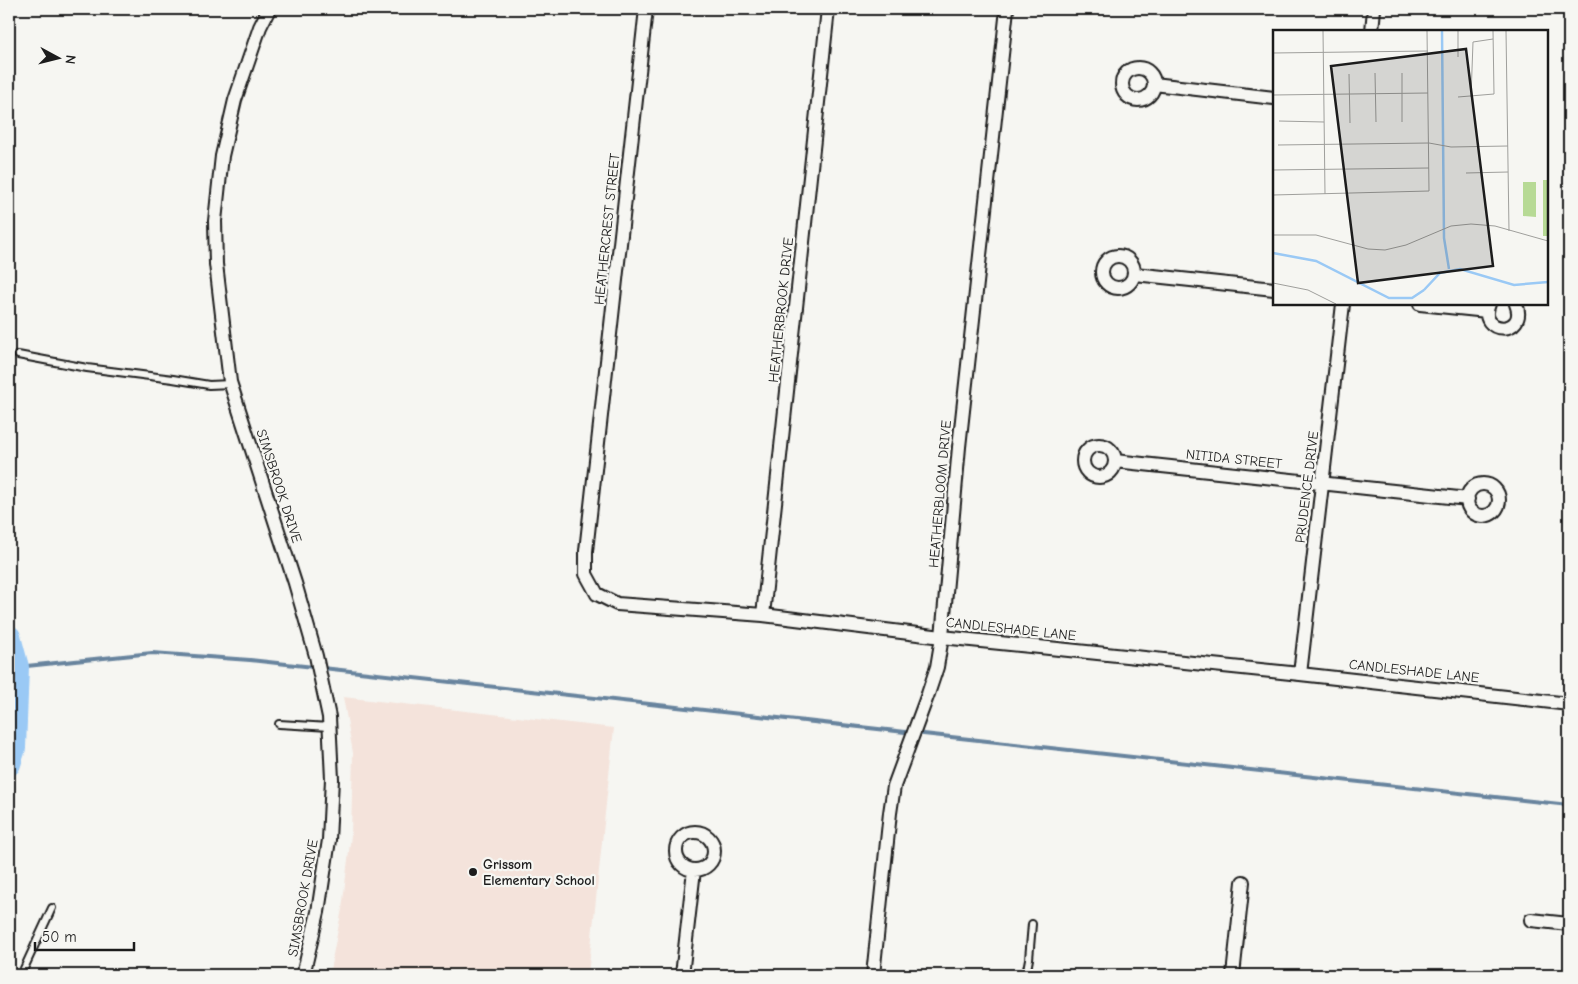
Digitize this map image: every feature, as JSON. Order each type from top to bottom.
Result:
[{"type":"street","name":"SIMSBROOK DRIVE","points":[[269,9],[260,27],[235,100],[222,156],[214,221],[216,264],[231,384],[292,574],[316,656],[330,727],[332,779],[329,840],[318,912],[303,975]]},
{"type":"street","name":"HEATHERCREST STREET","points":[[598,453],[646,9]]},
{"type":"street","name":"HEATHERBROOK DRIVE","points":[[763,615],[828,9]]},
{"type":"street","name":"HEATHERBLOOM DRIVE","points":[[873,975],[894,786],[937,667],[942,637],[959,447],[1007,9]]},
{"type":"street","points":[[1372,30],[1374,9]]},
{"type":"street","points":[[1154,84],[1273,98]]},
{"type":"street","points":[[1135,274],[1273,289]]},
{"type":"street","name":"PRUDENCE DRIVE","points":[[1300,674],[1343,305]]},
{"type":"street","points":[[1443,305],[1488,307],[1487,316],[1493,325],[1498,327],[1508,327],[1516,320],[1518,315],[1516,305]]},
{"type":"street","name":"CANDLESHADE LANE","points":[[598,453],[586,551],[586,574],[597,594],[617,604],[763,615],[942,637],[1569,704]]},
{"type":"street","name":"NITIDA STREET","points":[[1115,461],[1468,500]]},
{"type":"street","points":[[682,975],[694,870]]},
{"type":"street","points":[[1233,975],[1243,882]]},
{"type":"street","points":[[1531,920],[1569,924]]},
{"type":"lane","points":[[18,355],[87,368],[209,385],[231,384]]},
{"type":"lane","points":[[278,724],[330,727]]},
{"type":"lane","points":[[22,975],[52,908]]},
{"type":"lane","points":[[1026,975],[1032,924]]},
{"type":"shaded area","name":"Grissom Elementary School","points":[[343,697],[614,728],[588,975],[329,975],[342,909],[351,835],[353,753]]},
{"type":"waterway","points":[[9,637],[17,667],[14,748],[9,764]]},
{"type":"waterway","points":[[17,667],[152,653],[250,660],[1569,805]]},
{"type":"place","name":"Grissom Elementary School","points":[[473,872]]}]
